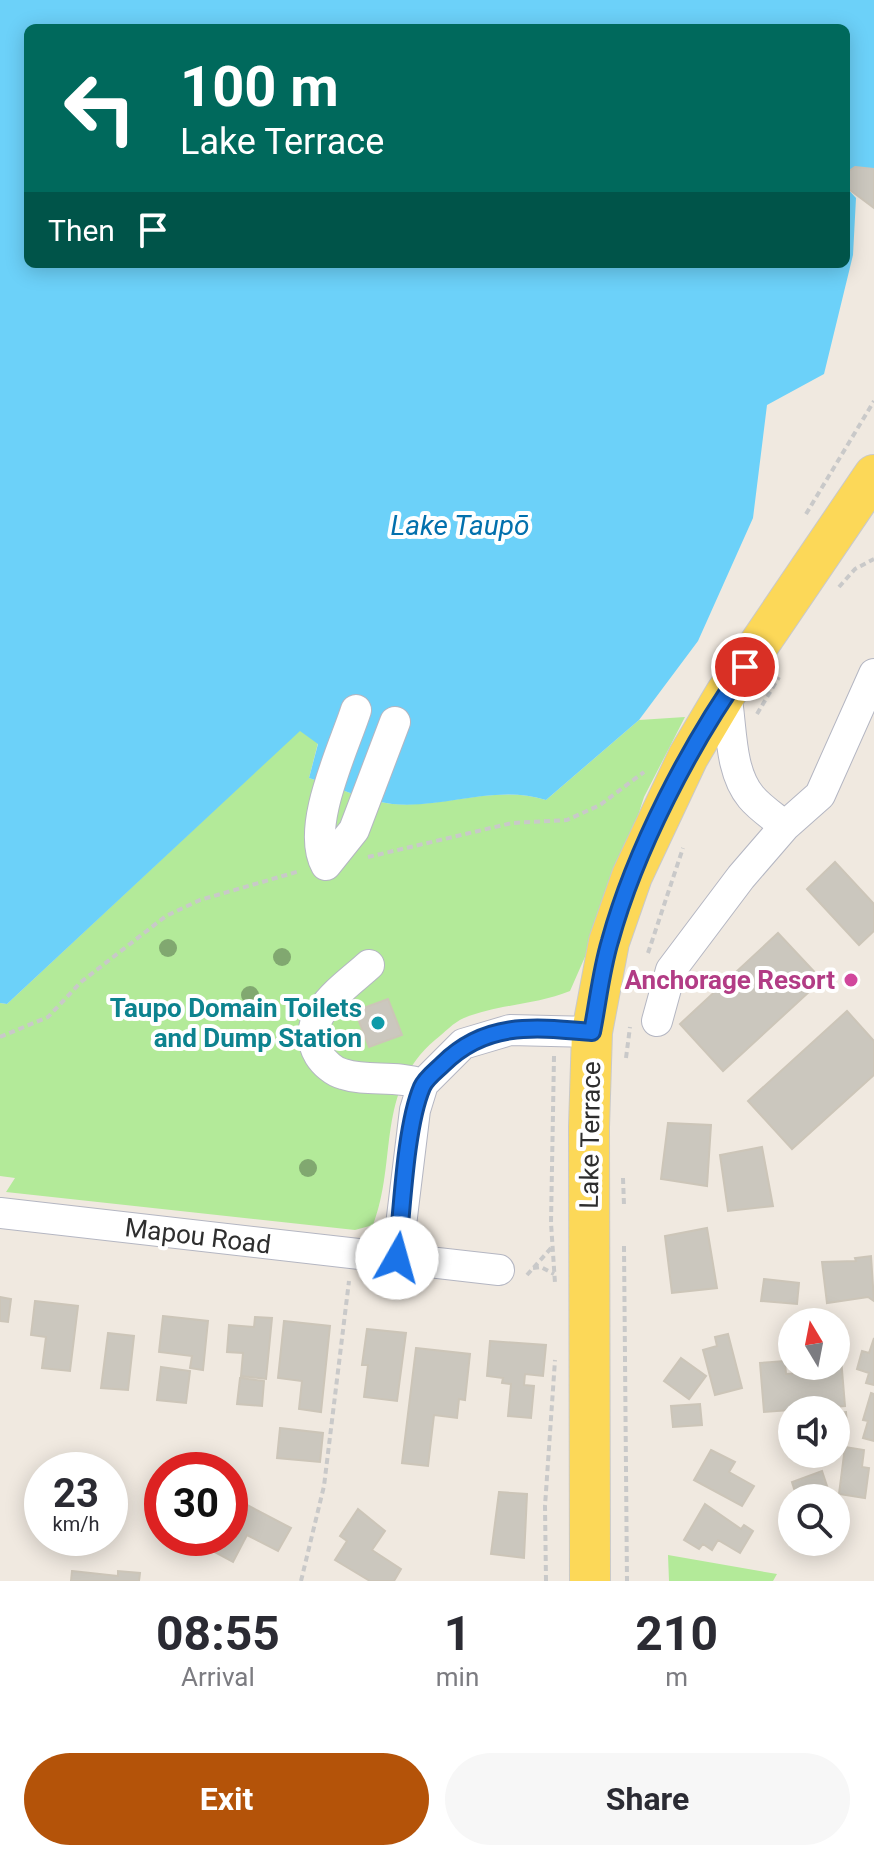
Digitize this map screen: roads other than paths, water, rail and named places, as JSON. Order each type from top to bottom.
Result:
[{"type":"main road","name":"Lake Terrace","points":[[590,1581],[588,1189],[573,1030],[632,876],[688,757],[740,707],[868,497]]},
{"type":"street","points":[[644,1020],[671,970],[741,877],[785,826],[820,795],[874,674]]},
{"type":"street","points":[[740,707],[735,764],[742,783],[751,798],[785,826]]},
{"type":"street","points":[[356,710],[324,805],[318,851],[326,865],[354,830],[395,722]]},
{"type":"street","points":[[369,965],[322,1009],[314,1027],[313,1044],[323,1061],[341,1074],[400,1077],[423,1084]]},
{"type":"street","points":[[397,1258],[415,1110],[423,1084],[463,1044],[510,1030],[573,1030]]},
{"type":"street","name":"Mapou Road","points":[[0,1213],[499,1270]]},
{"type":"water","name":"Lake Taupō","points":[[0,0],[874,0],[874,169],[850,172],[850,24],[24,24],[24,268],[850,268],[824,374],[767,405],[753,518],[698,641],[639,720],[546,800],[508,795],[412,805],[371,800],[309,778],[318,744],[300,731],[7,1004],[0,1003]]},
{"type":"water","name":"Lake Taupō","points":[[850,191],[856,198],[850,267]]},
{"type":"place","name":"Anchorage Resort","points":[[851,980]]},
{"type":"place","name":"Taupo Domain Toilets and Dump Station","points":[[378,1023]]}]
